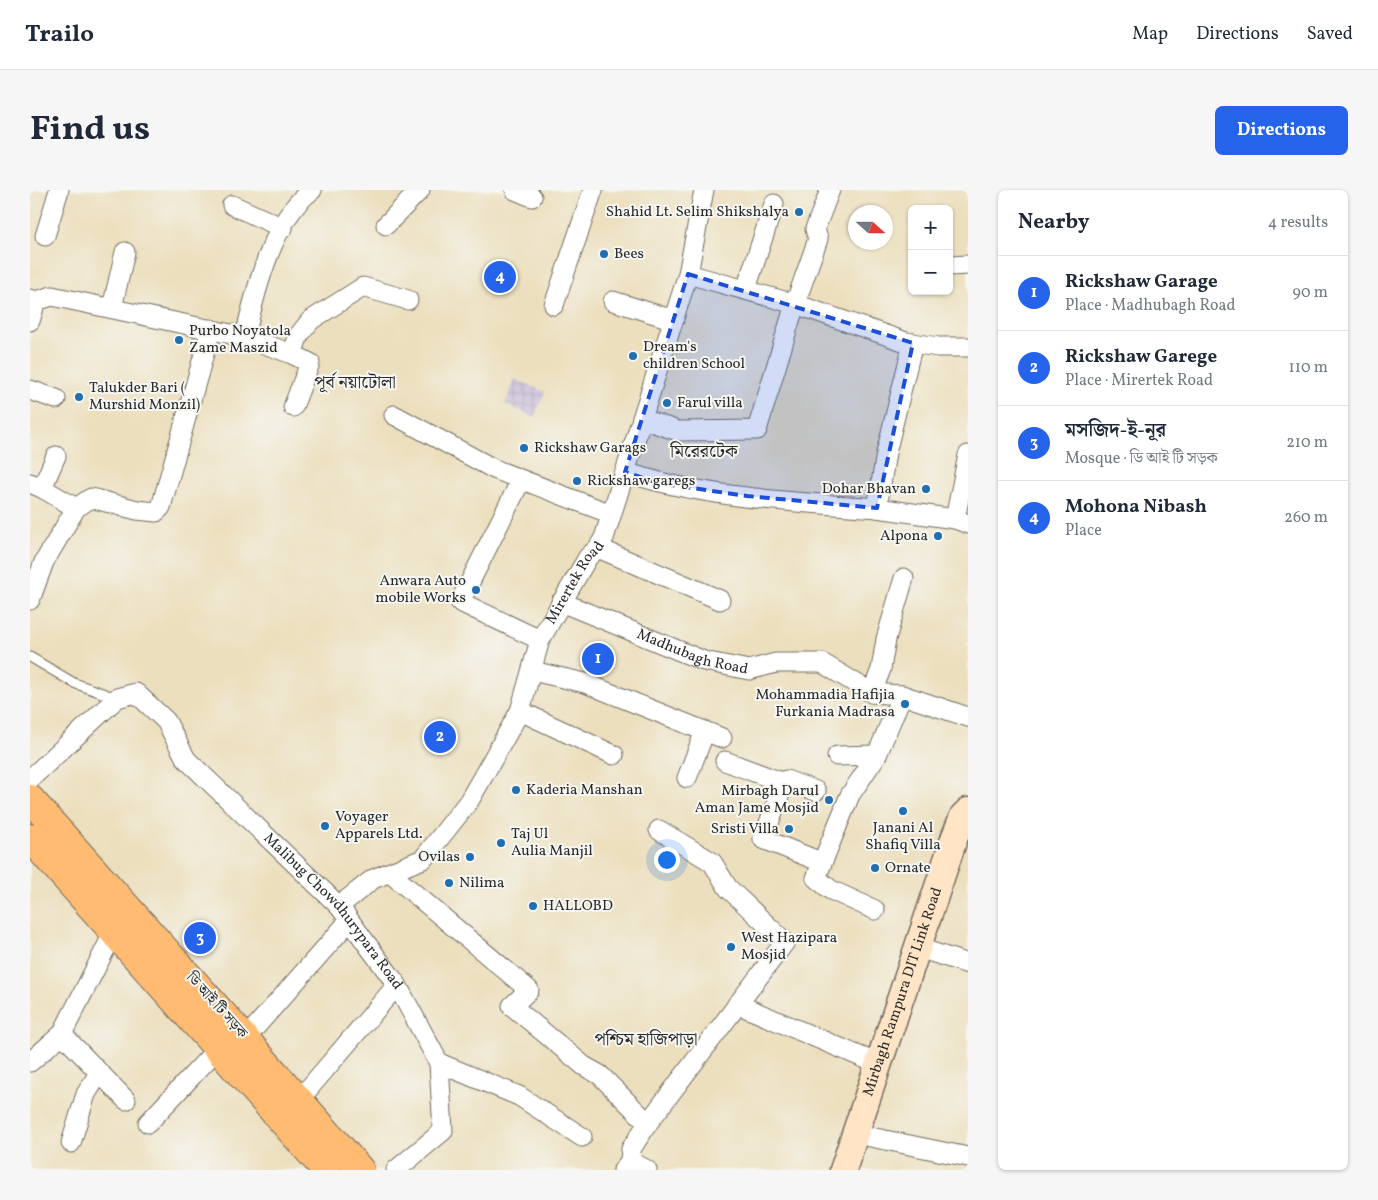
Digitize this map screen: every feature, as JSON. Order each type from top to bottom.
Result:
[{"type":"main road","name":"ডি আই টি সড়ক","points":[[30,799],[360,1170]]},
{"type":"main road","name":"ডি আই টি সড়ক","points":[[30,838],[218,1048],[321,1169]]},
{"type":"street","points":[[44,236],[59,190]]},
{"type":"street","points":[[245,337],[254,296],[272,245],[300,198],[312,190]]},
{"type":"street","points":[[386,225],[420,190]]},
{"type":"street","points":[[554,305],[593,190]]},
{"type":"street","name":"Mirertek Road","points":[[245,1039],[373,879],[423,859],[469,801],[520,711],[540,640],[588,557],[598,548],[611,514],[688,274],[704,190]]},
{"type":"street","points":[[642,419],[678,431],[757,430],[795,304],[818,239],[816,228],[830,190]]},
{"type":"street","points":[[746,289],[774,204]]},
{"type":"street","points":[[232,205],[283,228]]},
{"type":"street","points":[[112,308],[125,252]]},
{"type":"street","points":[[953,266],[968,265]]},
{"type":"street","points":[[688,274],[795,304],[913,343],[938,347],[968,346]]},
{"type":"street","points":[[292,354],[299,335],[311,320],[370,282],[408,300]]},
{"type":"street","points":[[30,321],[33,300],[52,296],[245,337],[292,354],[310,363],[293,406]]},
{"type":"street","points":[[614,301],[674,320]]},
{"type":"street","points":[[30,600],[44,562],[76,508],[91,498],[136,510],[156,512],[161,507],[211,329]]},
{"type":"street","points":[[877,508],[886,453],[913,343]]},
{"type":"street","points":[[30,390],[56,399]]},
{"type":"street","points":[[394,415],[487,466],[611,514]]},
{"type":"street","points":[[625,472],[658,483],[747,496],[877,508],[962,522],[968,455]]},
{"type":"street","points":[[56,456],[36,485],[76,508]]},
{"type":"street","points":[[521,480],[460,602],[540,640]]},
{"type":"street","points":[[598,548],[720,600]]},
{"type":"street","points":[[872,693],[881,669],[886,639],[904,578]]},
{"type":"street","name":"Madhubagh Road","points":[[561,602],[704,661],[749,670],[776,663],[822,664],[872,693],[902,695],[968,717]]},
{"type":"street","points":[[532,671],[585,683],[713,735],[687,778]]},
{"type":"street","name":"Malibug Chowdhurypara Road","points":[[117,698],[136,693],[166,721],[186,759],[344,914],[397,986],[439,1063],[444,1131],[396,1170]]},
{"type":"street","points":[[875,910],[831,890],[816,878],[850,795],[877,756],[902,695]]},
{"type":"street","points":[[30,779],[117,698]]},
{"type":"street","points":[[520,711],[614,755]]},
{"type":"street","points":[[837,756],[877,756]]},
{"type":"street","points":[[725,761],[784,783]]},
{"type":"street","points":[[816,791],[786,780],[763,839],[821,862]]},
{"type":"street","name":"Mirbagh Rampura DIT Link Road","points":[[843,1170],[916,947],[964,822]]},
{"type":"street","points":[[647,1170],[626,1166],[631,1149],[736,1004],[785,942],[728,888],[712,862],[659,830]]},
{"type":"street","points":[[390,872],[528,990],[512,1006],[584,1066],[600,1075],[648,1123]]},
{"type":"street","points":[[30,1062],[62,1034],[114,932]]},
{"type":"street","points":[[916,947],[968,964]]},
{"type":"street","points":[[299,1100],[397,986]]},
{"type":"street","points":[[736,1004],[878,1064]]},
{"type":"street","points":[[62,1034],[126,1100]]},
{"type":"street","points":[[148,1123],[218,1048]]},
{"type":"street","points":[[439,1063],[519,1096],[582,1137]]},
{"type":"street","points":[[71,1143],[86,1094],[99,1074]]},
{"type":"street","points":[[856,1134],[968,1157]]},
{"type":"lane","name":"Malibug Chowdhurypara Road","points":[[30,657],[74,683],[117,698]]},
{"type":"highlighted area","points":[[688,274],[913,343],[877,508],[747,496],[658,483],[625,472]]},
{"type":"shaded area","points":[[515,379],[545,392],[534,417],[505,404]]},
{"type":"place","name":"Shahid Lt. Selim Shikshalya","points":[[799,212]]},
{"type":"place","name":"Bees","points":[[604,254]]},
{"type":"place","name":"Mohona Nibash","points":[[500,277]]},
{"type":"place","name":"Purbo Noyatola Zame Maszid","points":[[179,340]]},
{"type":"place","name":"Dream's children School","points":[[633,356]]},
{"type":"place","name":"Talukder Bari ( Murshid Monzil)","points":[[79,397]]},
{"type":"place","name":"Farul villa","points":[[667,403]]},
{"type":"place","name":"Rickshaw Garags","points":[[524,448]]},
{"type":"place","name":"Rickshaw garegs","points":[[577,481]]},
{"type":"place","name":"Dohar Bhavan","points":[[926,489]]},
{"type":"place","name":"Alpona","points":[[938,536]]},
{"type":"place","name":"Anwara Auto mobile Works","points":[[476,590]]},
{"type":"place","name":"Rickshaw Garage","points":[[598,659]]},
{"type":"place","name":"Mohammadia Hafijia Furkania Madrasa","points":[[905,704]]},
{"type":"place","name":"Rickshaw Garege","points":[[440,737]]},
{"type":"place","name":"Kaderia Manshan","points":[[516,790]]},
{"type":"place","name":"Mirbagh Darul Aman Jame Mosjid","points":[[829,800]]},
{"type":"place","name":"Janani Al Shafiq Villa","points":[[903,811]]},
{"type":"place","name":"Voyager Apparels Ltd.","points":[[325,826]]},
{"type":"place","name":"Sristi Villa","points":[[789,829]]},
{"type":"place","name":"Taj Ul Aulia Manjil","points":[[501,843]]},
{"type":"place","name":"Ovilas","points":[[470,857]]},
{"type":"place","name":"Ornate","points":[[875,868]]},
{"type":"place","name":"Nilima","points":[[449,883]]},
{"type":"place","name":"HALLOBD","points":[[533,906]]},
{"type":"place","name":"মসজিদ-ই-নূর","points":[[200,938]]},
{"type":"place","name":"West Hazipara Mosjid","points":[[731,947]]},
{"type":"district","name":"পূর্ব নয়াটোলা","points":[[355,383]]},
{"type":"district","name":"মিরেরটেক","points":[[704,452]]},
{"type":"district","name":"পশ্চিম হাজিপাড়া","points":[[646,1040]]}]
